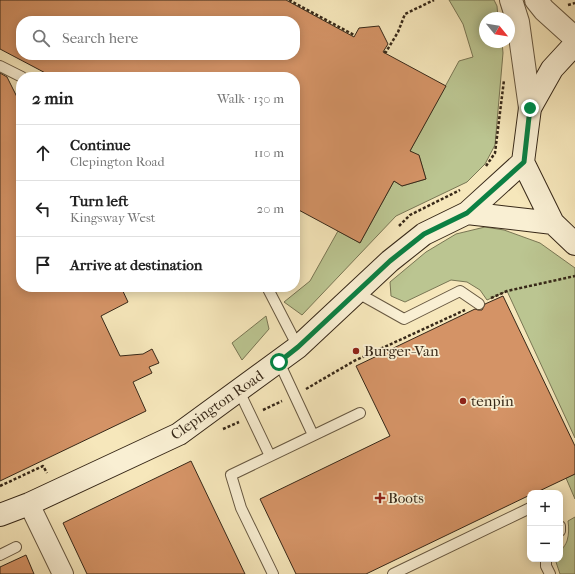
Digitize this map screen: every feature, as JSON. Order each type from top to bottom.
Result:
[{"type":"main road","points":[[511,0],[518,22],[530,108],[524,162],[553,223],[575,244]]},
{"type":"main road","points":[[536,0],[544,10],[575,38]]},
{"type":"main road","points":[[530,108],[552,70],[575,44]]},
{"type":"main road","name":"Clepington Road","points":[[0,515],[28,504],[179,434],[298,347],[390,261],[424,234],[467,213],[524,162]]},
{"type":"main road","points":[[467,213],[553,223]]},
{"type":"street","points":[[28,504],[63,574]]},
{"type":"lane","points":[[0,66],[16,74]]},
{"type":"lane","points":[[356,292],[404,319],[460,291],[480,304]]},
{"type":"lane","points":[[270,292],[298,347]]},
{"type":"lane","points":[[279,362],[313,435]]},
{"type":"lane","points":[[239,391],[270,456]]},
{"type":"lane","points":[[273,574],[241,508],[231,475],[360,412]]},
{"type":"lane","points":[[393,574],[527,509]]},
{"type":"lane","points":[[0,555],[16,547]]},
{"type":"lane","points":[[546,562],[546,566],[550,574]]},
{"type":"path","points":[[289,0],[354,35]]},
{"type":"path","points":[[384,52],[386,52],[394,39],[405,14],[434,0]]},
{"type":"path","points":[[482,171],[495,154],[504,77]]},
{"type":"path","points":[[399,226],[410,215],[466,187]]},
{"type":"path","points":[[218,431],[295,395],[354,361],[507,291],[575,276]]},
{"type":"green space","points":[[449,0],[494,0],[497,6],[498,12],[479,12],[479,48],[503,48],[503,53],[495,145],[485,164],[467,182],[396,216],[302,315],[284,302],[296,292],[300,292],[300,289],[310,281],[338,231],[360,243],[394,181],[402,186],[426,179],[419,156],[410,151],[459,61],[473,57],[463,24]]},
{"type":"green space","points":[[485,227],[504,230],[540,243],[575,268],[575,438],[507,291],[487,300],[480,290],[467,282],[451,280],[405,302],[391,296],[390,282],[426,252],[456,234]]},
{"type":"green space","points":[[266,316],[269,329],[242,360],[232,343]]},
{"type":"green space","points":[[575,474],[575,499],[566,478]]},
{"type":"green space","points":[[575,517],[575,574],[560,574],[556,562],[563,562],[563,548],[566,544],[569,531],[568,521]]},
{"type":"building","points":[[0,0],[286,0],[354,37],[359,28],[379,26],[388,44],[383,52],[446,86],[410,151],[419,155],[426,179],[402,186],[394,181],[360,243],[300,211],[300,72],[44,72],[21,60],[300,60],[300,16],[16,16],[16,57],[0,49]]},
{"type":"building","points":[[0,73],[7,77],[16,95],[16,292],[123,292],[128,302],[101,316],[120,356],[143,354],[152,349],[159,363],[149,367],[152,373],[133,382],[146,411],[0,481]]},
{"type":"building","name":"tenpin","points":[[503,296],[575,446],[575,474],[541,490],[527,490],[527,496],[366,574],[296,574],[260,499],[390,436],[356,366],[475,309],[482,310],[485,304]]},
{"type":"building","points":[[191,461],[245,574],[87,574],[63,523]]},
{"type":"building","points":[[26,555],[34,574],[0,574],[0,567]]},
{"type":"place","name":"Burger-Van","points":[[356,351]]},
{"type":"place","name":"tenpin","points":[[463,401]]},
{"type":"place","name":"Boots","points":[[380,498]]},
{"type":"route","points":[[279,362],[298,347],[390,261],[424,234],[467,213],[524,162],[530,108]]}]
